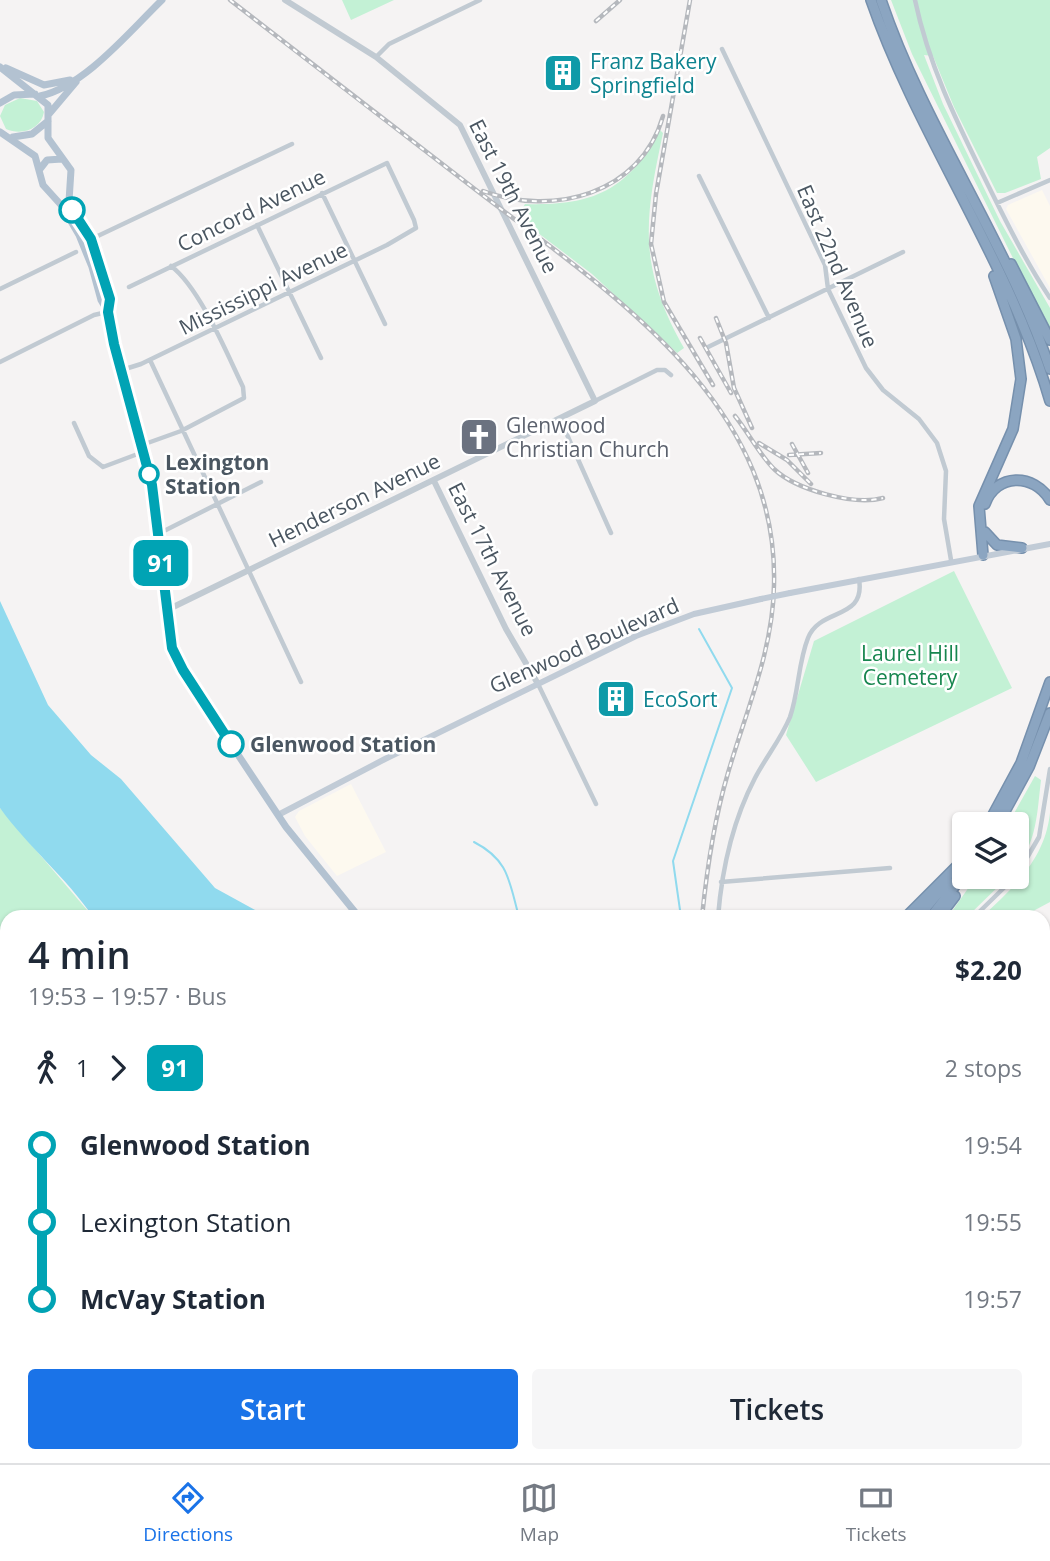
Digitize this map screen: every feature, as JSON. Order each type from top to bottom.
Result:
[{"type":"highway","points":[[871,0],[893,57],[1031,321],[1050,369]]},
{"type":"highway","points":[[881,0],[905,61],[1019,315],[1050,401]]},
{"type":"highway","points":[[977,218],[1018,276],[1050,340]]},
{"type":"highway","points":[[977,218],[1012,322],[1021,379],[1013,429],[979,506],[986,554]]},
{"type":"highway","points":[[986,554],[984,505],[988,496],[1002,483],[1024,480],[1041,488],[1050,500]]},
{"type":"highway","points":[[985,532],[997,545],[1022,548]]},
{"type":"highway","points":[[994,812],[1021,763],[1050,682]]},
{"type":"highway","points":[[1005,812],[1029,767],[1050,713]]},
{"type":"highway","points":[[913,910],[952,871]]},
{"type":"highway","points":[[924,910],[952,874]]},
{"type":"highway","points":[[936,910],[953,889]]},
{"type":"highway","points":[[944,910],[959,889]]},
{"type":"main road","points":[[9,137],[32,134],[81,76],[162,0]]},
{"type":"main road","points":[[0,66],[44,85],[58,84],[81,76]]},
{"type":"main road","points":[[0,66],[48,106],[50,143],[71,170],[68,186],[70,205],[91,239],[110,299],[108,312]]},
{"type":"main road","points":[[0,103],[18,94],[38,95],[58,90],[81,76]]},
{"type":"main road","points":[[0,132],[30,151],[40,169],[41,183],[64,210],[83,243],[100,300],[108,312],[152,485],[165,611],[172,648],[180,666],[307,856],[353,910]]},
{"type":"main road","points":[[40,169],[47,160],[62,159]]},
{"type":"main road","points":[[49,191],[60,191],[68,186]]},
{"type":"main road","name":"Glenwood Boulevard","points":[[278,815],[538,684],[664,624],[761,598],[1050,544]]},
{"type":"street","name":"East 19th Avenue","points":[[285,0],[376,57],[454,119],[467,136],[595,401]]},
{"type":"street","points":[[376,57],[389,44],[480,0]]},
{"type":"street","points":[[915,0],[935,75],[997,203],[1050,298]]},
{"type":"street","name":"East 22nd Avenue","points":[[722,49],[825,265],[828,289],[874,379],[919,419],[937,443],[946,471],[944,519],[951,561]]},
{"type":"street","points":[[83,243],[292,144]]},
{"type":"street","name":"Concord Avenue","points":[[129,286],[387,163],[416,228]]},
{"type":"street","points":[[699,176],[769,318]]},
{"type":"street","points":[[997,203],[1050,180]]},
{"type":"street","points":[[322,193],[385,324]]},
{"type":"street","points":[[257,225],[321,359]]},
{"type":"street","name":"Mississippi Avenue","points":[[121,370],[150,360],[416,228]]},
{"type":"street","points":[[0,289],[76,252]]},
{"type":"street","points":[[706,348],[903,252]]},
{"type":"street","points":[[74,423],[89,456],[101,466],[181,431],[244,398],[243,387],[215,328],[181,275],[171,266]]},
{"type":"street","points":[[0,362],[94,315],[108,312]]},
{"type":"street","points":[[150,360],[300,682]]},
{"type":"street","name":"Henderson Avenue","points":[[165,611],[657,370],[665,370],[671,375]]},
{"type":"street","points":[[560,419],[611,533]]},
{"type":"street","name":"East 17th Avenue","points":[[434,481],[596,804]]},
{"type":"street","points":[[158,534],[261,482]]},
{"type":"street","points":[[719,910],[721,882],[733,828],[746,795],[790,716],[807,638],[817,626],[859,599],[859,578]]},
{"type":"street","points":[[1029,854],[1039,837],[1050,769]]},
{"type":"street","points":[[721,882],[890,868]]},
{"type":"street","points":[[981,910],[1003,889]]},
{"type":"shaded area","points":[[1042,190],[1050,206],[1050,288],[1006,209],[1008,205]]},
{"type":"shaded area","points":[[351,784],[386,852],[337,876],[305,836],[295,817],[299,811]]},
{"type":"green space","points":[[342,0],[394,0],[351,20]]},
{"type":"green space","points":[[891,0],[1050,0],[1050,148],[1037,157],[1041,179],[1005,193],[997,193],[954,107],[933,56],[924,55],[943,104],[1000,221],[1050,308],[1050,333],[912,54]]},
{"type":"green space","points":[[20,98],[37,101],[44,112],[35,127],[18,132],[6,129],[0,116],[5,105]]},
{"type":"green space","points":[[660,130],[663,133],[652,192],[649,243],[659,293],[684,348],[677,353],[592,274],[517,217],[525,204],[570,202],[606,191],[635,168]]},
{"type":"green space","name":"Laurel Hill Cemetery","points":[[954,571],[1012,688],[816,782],[786,735],[814,641]]},
{"type":"green space","points":[[1035,776],[1041,780],[1035,826],[1029,847],[1029,812],[1015,812]]},
{"type":"green space","points":[[0,808],[87,910],[0,910]]},
{"type":"green space","points":[[1050,813],[1050,902],[1035,910],[989,910],[1010,889],[1029,889],[1029,867],[1042,844]]},
{"type":"green space","points":[[968,889],[996,889],[974,910],[953,910]]},
{"type":"water","points":[[0,601],[48,705],[91,755],[121,779],[215,888],[255,910],[88,910],[0,808]]},
{"type":"waterway","points":[[680,910],[673,861],[732,688],[699,629]]},
{"type":"waterway","points":[[474,842],[486,849],[501,864],[510,882],[517,910]]},
{"type":"railway","points":[[230,0],[579,268],[629,310],[676,356],[716,405],[748,459],[768,519],[774,585],[772,609],[764,657],[719,808],[703,910]]},
{"type":"railway","points":[[596,21],[620,0]]},
{"type":"railway","points":[[690,0],[656,194],[651,244],[664,302],[713,385]]},
{"type":"railway","points":[[483,191],[538,201],[565,199],[591,192],[615,181],[635,164],[652,143],[663,116]]},
{"type":"railway","points":[[716,318],[726,343],[734,388],[752,428]]},
{"type":"railway","points":[[700,338],[731,393]]},
{"type":"railway","points":[[735,416],[774,469],[796,484],[842,498],[883,498]]},
{"type":"railway","points":[[759,443],[787,460],[811,484]]},
{"type":"railway","points":[[792,444],[808,473]]},
{"type":"railway","points":[[789,455],[821,453]]},
{"type":"bus line","name":"91","points":[[72,210],[91,239],[110,299],[108,312],[114,344],[152,485],[167,630],[172,648],[183,670],[231,744]]},
{"type":"place","name":"Franz Bakery Springfield","points":[[563,73]]},
{"type":"place","name":"Glenwood Christian Church","points":[[479,437]]},
{"type":"place","name":"Lexington Station","points":[[149,474]]},
{"type":"place","name":"EcoSort","points":[[616,699]]},
{"type":"place","name":"Glenwood Station","points":[[231,744]]}]
